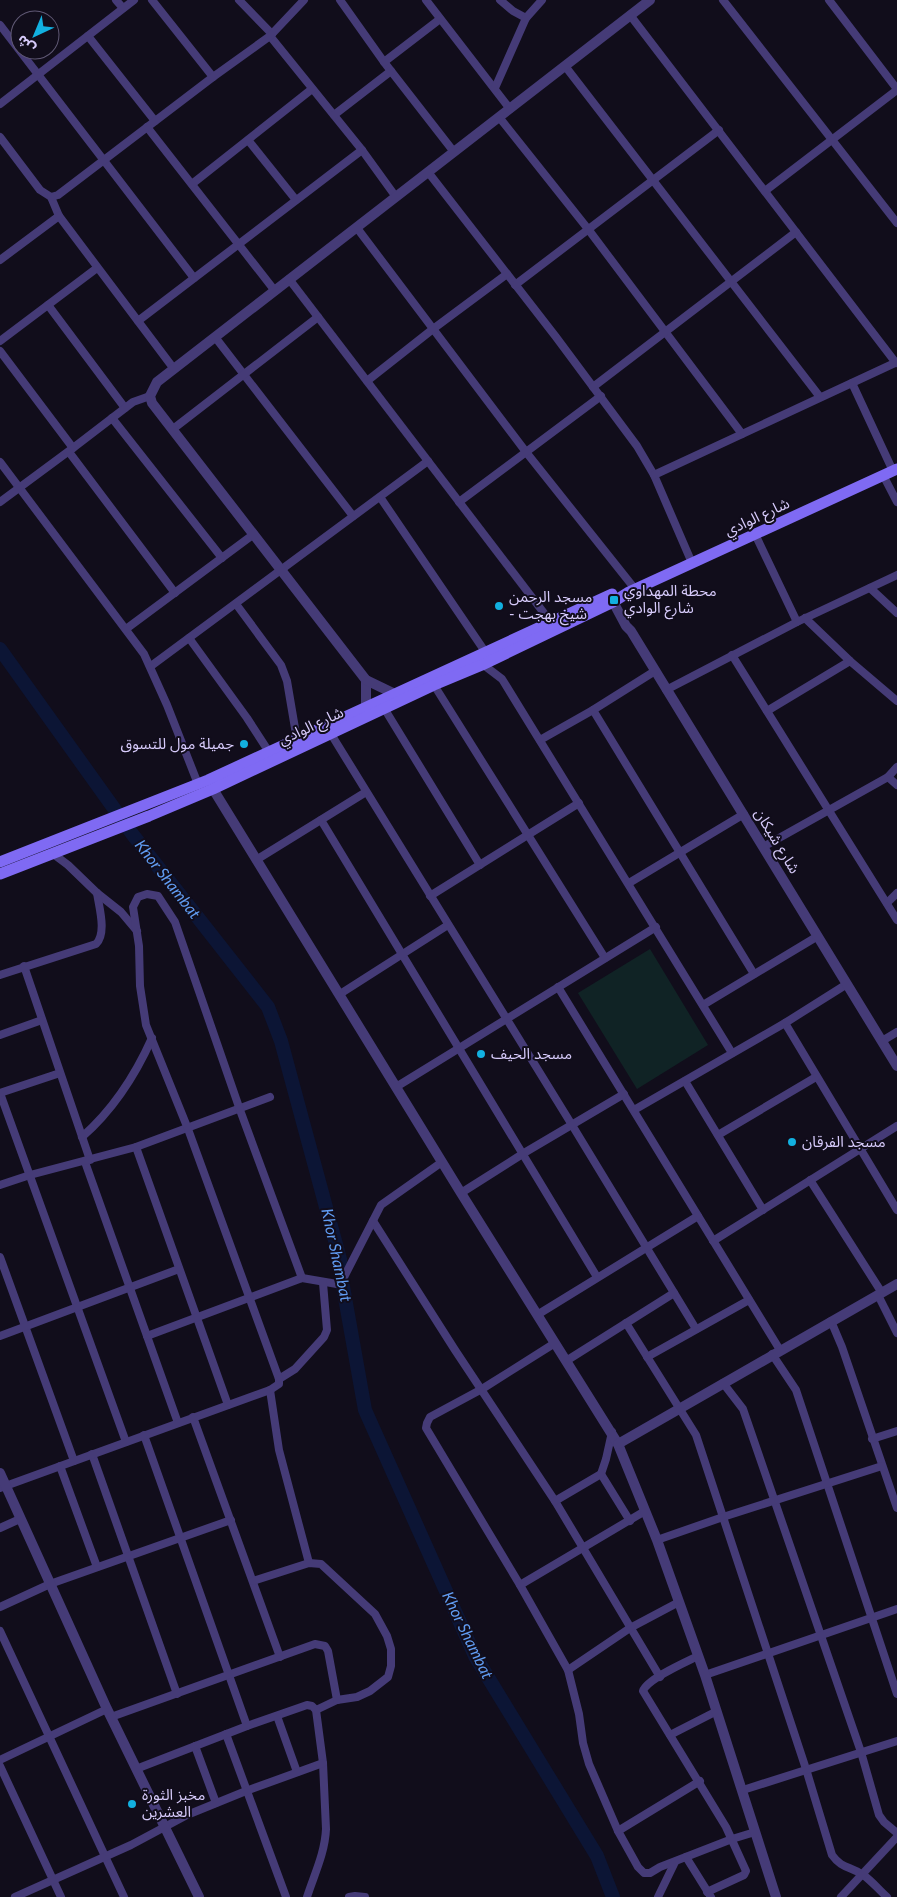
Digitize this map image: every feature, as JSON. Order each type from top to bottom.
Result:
[{"type":"main road","name":"شارع الوادي","points":[[0,862],[213,789],[434,685],[550,621],[632,590],[891,472]]},
{"type":"main road","name":"شارع الوادي","points":[[146,811],[198,784],[395,694],[482,658],[614,597]]},
{"type":"main road","name":"شارع الوادي","points":[[0,874],[52,854],[106,827]]},
{"type":"street","points":[[116,0],[123,8]]},
{"type":"street","points":[[0,104],[134,0]]},
{"type":"street","points":[[152,0],[212,76]]},
{"type":"street","points":[[239,0],[271,35],[362,150],[396,197]]},
{"type":"street","points":[[51,197],[58,195],[212,76],[271,35],[304,0]]},
{"type":"street","points":[[340,0],[384,62],[454,152]]},
{"type":"street","points":[[426,0],[510,109]]},
{"type":"street","points":[[500,0],[513,11],[526,18]]},
{"type":"street","points":[[495,88],[526,18],[542,0]]},
{"type":"street","points":[[0,502],[132,402],[150,396],[157,382],[650,0]]},
{"type":"street","points":[[723,0],[897,223]]},
{"type":"street","points":[[765,191],[897,90],[829,0]]},
{"type":"street","points":[[630,15],[897,362],[654,475]]},
{"type":"street","points":[[384,62],[440,19]]},
{"type":"street","points":[[0,25],[194,278]]},
{"type":"street","points":[[88,36],[155,121]]},
{"type":"street","points":[[565,66],[820,397]]},
{"type":"street","points":[[334,115],[391,71]]},
{"type":"street","points":[[192,184],[312,89]]},
{"type":"street","points":[[499,117],[588,229],[742,434]]},
{"type":"street","points":[[147,127],[275,290]]},
{"type":"street","points":[[515,285],[719,130]]},
{"type":"street","points":[[0,137],[40,190],[51,197],[60,216],[97,268],[174,369]]},
{"type":"street","points":[[248,140],[296,200]]},
{"type":"street","points":[[138,321],[362,150]]},
{"type":"street","points":[[428,172],[594,387],[637,446],[654,475],[692,563]]},
{"type":"street","points":[[1,256],[60,216]]},
{"type":"street","points":[[357,228],[632,590]]},
{"type":"street","points":[[594,387],[796,232]]},
{"type":"street","points":[[0,340],[97,268]]},
{"type":"street","points":[[367,381],[506,274]]},
{"type":"street","points":[[289,279],[550,621]]},
{"type":"street","points":[[48,305],[125,408]]},
{"type":"street","points":[[173,429],[318,317]]},
{"type":"street","points":[[215,337],[353,516]]},
{"type":"street","points":[[0,351],[175,593]]},
{"type":"street","points":[[852,383],[891,472],[897,502]]},
{"type":"street","points":[[150,396],[152,402],[366,680],[395,694]]},
{"type":"street","points":[[459,502],[600,396]]},
{"type":"street","points":[[112,418],[222,558]]},
{"type":"street","points":[[150,666],[428,461]]},
{"type":"street","points":[[0,462],[126,629],[150,666],[198,784]]},
{"type":"street","points":[[380,497],[482,658],[502,678],[732,1053]]},
{"type":"street","points":[[126,629],[254,534]]},
{"type":"street","points":[[755,534],[797,622]]},
{"type":"street","points":[[666,690],[805,618],[897,575]]},
{"type":"street","points":[[870,588],[897,613]]},
{"type":"street","name":"شارع شيكان","points":[[614,597],[631,624],[631,631],[666,690],[744,814],[897,1066]]},
{"type":"street","points":[[236,604],[276,658],[284,672],[297,740]]},
{"type":"street","points":[[805,618],[897,701]]},
{"type":"street","points":[[189,638],[247,718],[269,752]]},
{"type":"street","points":[[732,655],[897,920]]},
{"type":"street","points":[[767,711],[850,660]]},
{"type":"street","points":[[540,740],[593,710],[655,671]]},
{"type":"street","points":[[366,680],[366,708]]},
{"type":"street","points":[[434,685],[605,958]]},
{"type":"street","points":[[384,708],[480,865]]},
{"type":"street","points":[[593,710],[754,974]]},
{"type":"street","points":[[331,734],[696,1329]]},
{"type":"street","points":[[764,847],[888,776],[897,767]]},
{"type":"street","points":[[888,776],[897,785]]},
{"type":"street","points":[[213,789],[461,1193],[612,1432],[646,1511],[705,1675],[776,1897]]},
{"type":"street","points":[[256,860],[366,792]]},
{"type":"street","points":[[430,896],[579,804]]},
{"type":"street","points":[[629,883],[744,814]]},
{"type":"street","points":[[321,820],[524,1153],[597,1277]]},
{"type":"street","points":[[52,854],[68,865],[97,893],[122,912],[137,931]]},
{"type":"street","points":[[0,975],[96,944],[100,940],[102,932],[97,893]]},
{"type":"street","points":[[887,903],[897,893]]},
{"type":"street","points":[[3,1487],[270,1390],[279,1384],[279,1379],[188,1129],[146,1025],[142,1007],[137,931],[133,907],[138,897],[147,894],[158,896],[175,922],[240,1110],[302,1278]]},
{"type":"street","points":[[340,994],[448,925]]},
{"type":"street","points":[[396,1087],[656,927]]},
{"type":"street","points":[[703,1005],[818,936]]},
{"type":"street","points":[[24,966],[82,1137],[87,1161],[178,1422]]},
{"type":"street","points":[[634,1110],[785,1023],[847,984]]},
{"type":"street","points":[[558,987],[749,1300],[796,1390],[897,1694]]},
{"type":"street","points":[[0,1035],[42,1020]]},
{"type":"street","points":[[785,1023],[897,1210]]},
{"type":"street","points":[[882,1041],[897,1032]]},
{"type":"street","points":[[82,1137],[101,1120],[129,1084],[152,1038]]},
{"type":"street","points":[[60,1073],[0,1093],[4,1117],[30,1175],[126,1442]]},
{"type":"street","points":[[718,1135],[816,1077]]},
{"type":"street","points":[[685,1081],[763,1210]]},
{"type":"street","points":[[461,1193],[624,1094]]},
{"type":"street","points":[[0,1185],[30,1175],[136,1147],[240,1110],[270,1097]]},
{"type":"street","points":[[713,1241],[897,1126]]},
{"type":"street","points":[[136,1147],[228,1405]]},
{"type":"street","points":[[147,1336],[302,1278],[323,1283],[337,1284],[342,1282],[381,1204],[442,1162]]},
{"type":"street","points":[[810,1180],[880,1294],[897,1332]]},
{"type":"street","points":[[537,1315],[698,1216]]},
{"type":"street","points":[[373,1221],[555,1502],[660,1676]]},
{"type":"street","points":[[0,1257],[74,1461]]},
{"type":"street","points":[[0,1336],[179,1269]]},
{"type":"street","points":[[279,1379],[295,1368],[320,1342],[327,1330],[323,1283]]},
{"type":"street","points":[[618,1444],[897,1284]]},
{"type":"street","points":[[566,1361],[674,1293]]},
{"type":"street","points":[[648,1357],[749,1300]]},
{"type":"street","points":[[831,1321],[842,1347],[897,1508]]},
{"type":"street","points":[[626,1323],[696,1435],[806,1769],[832,1855],[843,1866],[862,1874],[887,1897]]},
{"type":"street","points":[[555,1344],[482,1389],[430,1418],[426,1428],[520,1585],[568,1670],[589,1764],[618,1831],[638,1867],[644,1873],[650,1873],[660,1867],[732,1839],[756,1832]]},
{"type":"street","points":[[724,1383],[743,1409],[861,1752],[880,1815],[884,1822],[897,1833]]},
{"type":"street","points":[[270,1390],[278,1450],[309,1563]]},
{"type":"street","points":[[193,1417],[280,1657]]},
{"type":"street","points":[[872,1439],[897,1431]]},
{"type":"street","points":[[555,1502],[601,1474],[612,1432]]},
{"type":"street","points":[[144,1435],[247,1726]]},
{"type":"street","points":[[92,1454],[177,1694]]},
{"type":"street","points":[[60,1466],[96,1568]]},
{"type":"street","points":[[657,1540],[882,1466]]},
{"type":"street","points":[[0,1473],[3,1487],[20,1519],[109,1713],[199,1897]]},
{"type":"street","points":[[601,1474],[630,1521]]},
{"type":"street","points":[[520,1585],[646,1511]]},
{"type":"street","points":[[0,1528],[20,1519]]},
{"type":"street","points":[[0,1607],[50,1584],[231,1520]]},
{"type":"street","points":[[253,1581],[309,1563],[321,1564],[375,1614],[387,1636],[391,1649],[390,1672],[381,1684],[357,1697],[337,1700],[316,1710]]},
{"type":"street","points":[[568,1670],[630,1628],[679,1602]]},
{"type":"street","points":[[705,1675],[897,1609]]},
{"type":"street","points":[[0,1631],[124,1897]]},
{"type":"street","points":[[0,1760],[50,1736],[109,1713],[177,1694],[316,1644],[325,1646],[328,1651],[337,1700]]},
{"type":"street","points":[[686,1857],[709,1894],[746,1873],[732,1839],[700,1781],[643,1691],[646,1685],[660,1676],[698,1656]]},
{"type":"street","points":[[136,1769],[247,1726],[307,1705],[312,1706],[316,1710],[323,1763],[326,1839],[307,1897]]},
{"type":"street","points":[[670,1735],[717,1711]]},
{"type":"street","points":[[277,1716],[297,1772]]},
{"type":"street","points":[[226,1734],[286,1897]]},
{"type":"street","points":[[743,1790],[897,1742]]},
{"type":"street","points":[[195,1746],[216,1803]]},
{"type":"street","points":[[15,1897],[105,1856],[187,1815],[323,1763]]},
{"type":"street","points":[[0,1766],[61,1897]]},
{"type":"street","points":[[618,1831],[700,1781]]},
{"type":"street","points":[[841,1897],[897,1837]]},
{"type":"street","points":[[658,1897],[675,1862]]},
{"type":"street","points":[[349,1897],[364,1897]]},
{"type":"green space","points":[[650,949],[708,1045],[637,1089],[578,993]]},
{"type":"waterway","name":"Khor Shambat","points":[[0,649],[133,835],[268,1007],[281,1041],[340,1259],[342,1281],[365,1410],[475,1656],[597,1856],[613,1897]]},
{"type":"place","name":"محطة المهداوي شارع الوادي","points":[[614,600]]},
{"type":"place","name":"مسجد الرحمن - شيخ بهجت","points":[[499,606]]},
{"type":"place","name":"جميلة مول للتسوق","points":[[244,744]]},
{"type":"place","name":"مسجد الحيف","points":[[481,1054]]},
{"type":"place","name":"مسجد الفرقان","points":[[792,1142]]},
{"type":"place","name":"مخبز الثورة العشرين","points":[[132,1804]]}]
